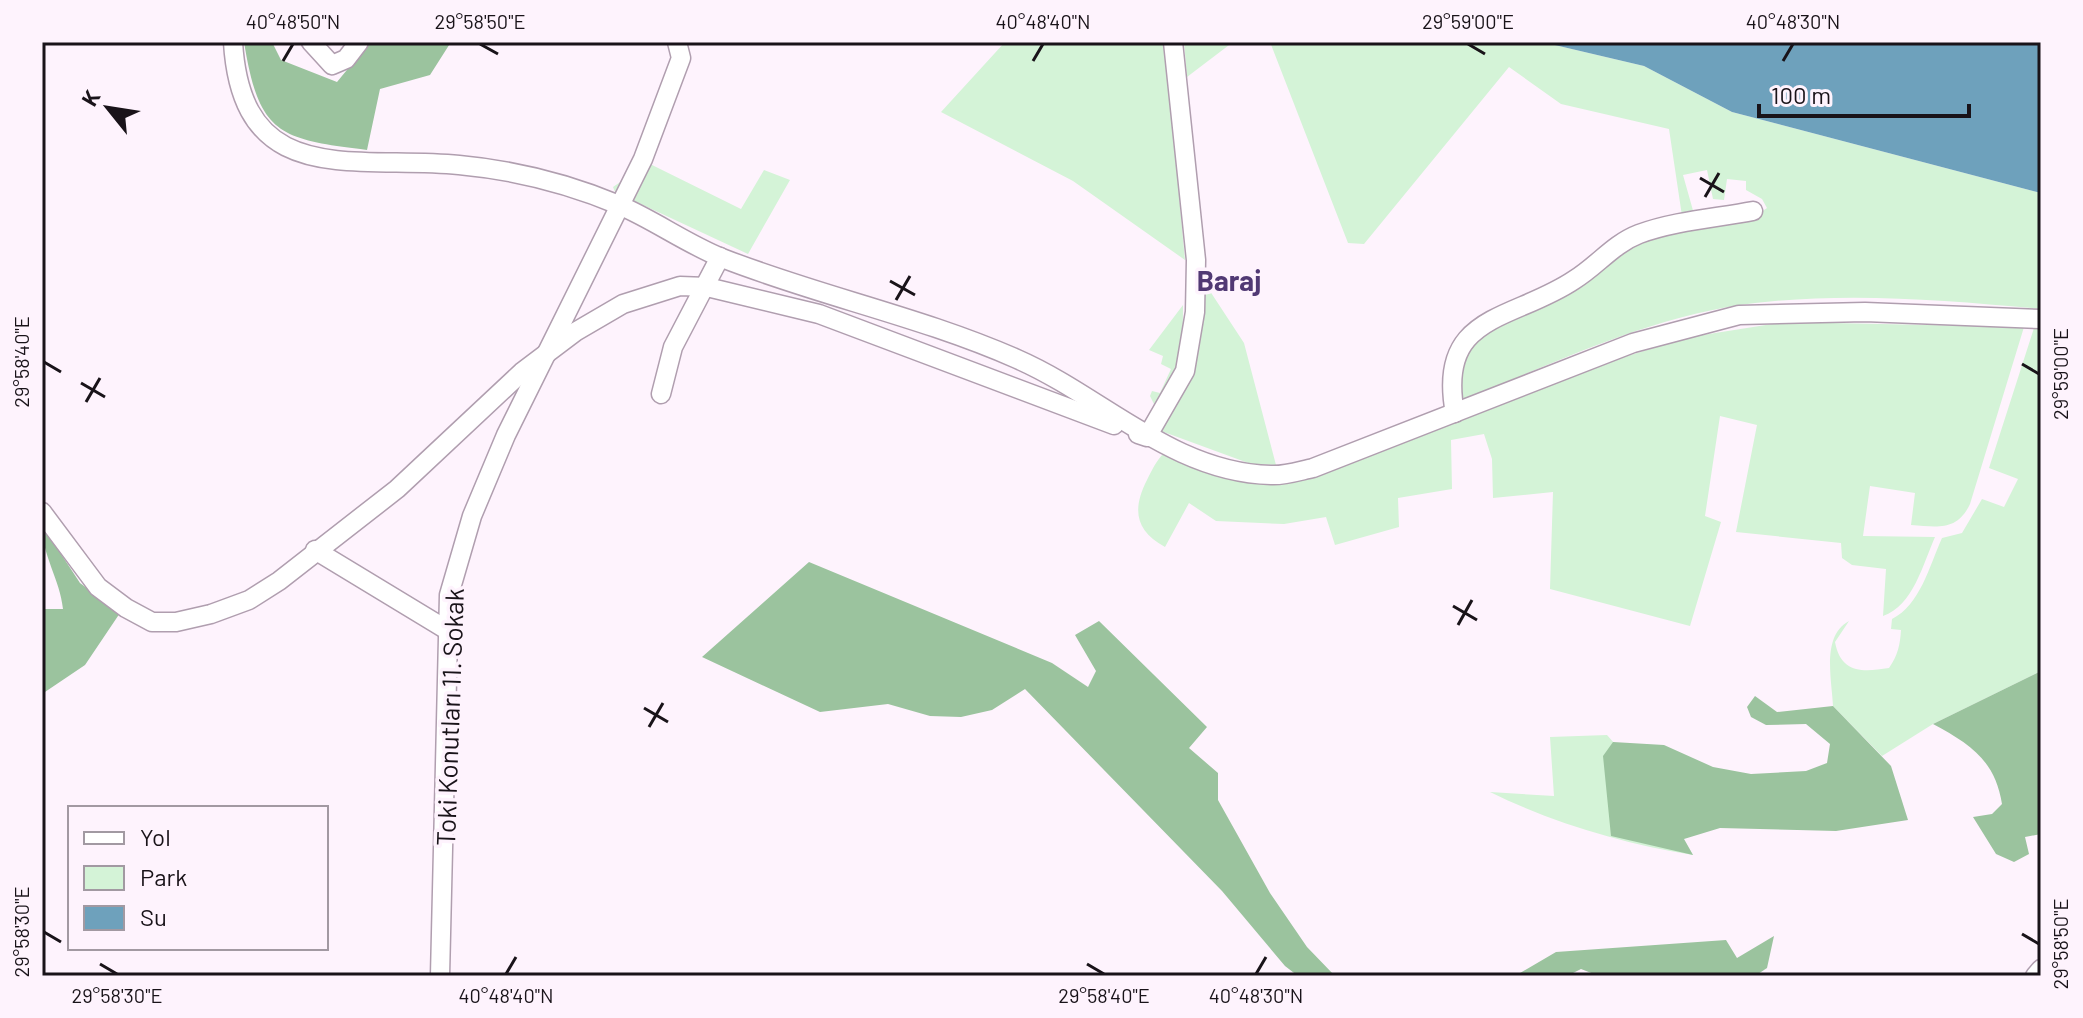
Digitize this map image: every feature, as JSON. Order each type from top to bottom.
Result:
[{"type":"street","points":[[233,42],[241,97],[262,129],[288,150],[335,160],[423,162],[492,169],[569,187],[618,204],[720,257],[1017,359],[1073,388],[1147,437]]},
{"type":"street","points":[[311,42],[332,65],[346,59],[359,42]]},
{"type":"street","name":"Toki Konutları 11. Sokak","points":[[440,976],[449,595],[472,516],[506,435],[643,159],[681,58],[677,42]]},
{"type":"street","points":[[1147,437],[1185,371],[1195,312],[1196,260],[1173,42]]},
{"type":"street","points":[[1455,413],[1450,388],[1452,368],[1471,333],[1491,318],[1574,281],[1609,251],[1637,235],[1753,211]]},
{"type":"street","points":[[661,394],[673,347],[720,257]]},
{"type":"street","points":[[42,512],[98,587],[152,622],[176,622],[249,600],[279,581],[397,489],[472,416],[549,352],[623,304],[680,286],[707,287],[774,301],[862,328],[1196,458],[1272,476],[1313,468],[1633,343],[1739,315],[1865,312],[2041,319]]},
{"type":"street","points":[[315,550],[447,630]]},
{"type":"street","points":[[2035,976],[2041,969]]},
{"type":"green space","points":[[244,42],[272,42],[281,60],[337,82],[370,42],[451,42],[430,75],[380,89],[367,150],[313,142],[278,127],[257,97]]},
{"type":"green space","points":[[1005,42],[1165,42],[1185,260],[1073,181],[941,112]]},
{"type":"green space","points":[[1184,42],[1233,42],[1187,77]]},
{"type":"green space","points":[[1270,42],[1542,42],[1644,66],[1732,112],[2041,193],[2041,309],[1934,300],[1826,298],[1717,309],[1604,342],[1460,401],[1458,368],[1476,336],[1589,279],[1639,243],[1659,235],[1754,217],[1767,208],[1762,199],[1746,190],[1746,181],[1727,179],[1724,200],[1713,199],[1707,170],[1683,175],[1694,214],[1682,216],[1669,129],[1561,104],[1509,67],[1364,244],[1348,243]]},
{"type":"green space","points":[[648,163],[741,209],[764,170],[790,180],[748,254],[615,192],[613,187]]},
{"type":"green space","points":[[1204,282],[1244,343],[1276,465],[1251,464],[1161,431],[1193,360]]},
{"type":"green space","points":[[1183,305],[1179,358],[1155,406],[1150,396],[1152,391],[1160,393],[1171,369],[1161,364],[1163,356],[1149,350]]},
{"type":"green space","points":[[1785,322],[2024,327],[1965,513],[1946,525],[1911,525],[1915,493],[1870,486],[1863,536],[1935,537],[1909,594],[1893,611],[1883,616],[1886,569],[1852,565],[1842,558],[1841,543],[1736,532],[1757,425],[1720,416],[1705,516],[1721,522],[1690,626],[1550,589],[1553,492],[1493,498],[1492,459],[1484,434],[1451,440],[1452,489],[1398,498],[1399,527],[1335,545],[1326,517],[1284,524],[1216,521],[1189,503],[1165,547],[1147,534],[1139,518],[1142,491],[1164,453],[1276,483],[1307,479],[1627,356],[1690,337]]},
{"type":"green space","points":[[2034,328],[2041,329],[2041,671],[1933,724],[1882,756],[1833,706],[1831,648],[1840,628],[1849,621],[1835,642],[1842,660],[1862,670],[1889,668],[1898,650],[1901,630],[1891,629],[1892,619],[1902,613],[1917,595],[1942,538],[1962,533],[1982,499],[2004,507],[2018,479],[1989,468]]},
{"type":"green space","points":[[42,525],[80,583],[120,613],[85,665],[42,694],[42,609],[63,609],[45,547]]},
{"type":"green space","points":[[809,562],[1052,663],[1088,687],[1096,671],[1075,635],[1099,621],[1207,727],[1189,748],[1218,773],[1218,800],[1270,893],[1307,947],[1335,976],[1298,976],[1285,966],[1222,891],[1025,689],[992,710],[961,717],[930,716],[888,704],[820,712],[702,657]]},
{"type":"green space","points":[[2041,671],[2041,834],[2025,837],[2029,854],[2014,862],[1996,854],[1973,817],[1992,814],[2002,804],[1999,789],[1987,765],[1969,746],[1933,724]]},
{"type":"green space","points":[[1755,696],[1777,712],[1833,706],[1891,766],[1908,820],[1836,831],[1720,828],[1684,839],[1693,855],[1611,836],[1603,756],[1613,742],[1664,745],[1713,767],[1751,774],[1806,771],[1827,763],[1830,744],[1806,724],[1766,725],[1751,717],[1747,707]]},
{"type":"green space","points":[[1607,735],[1653,787],[1693,855],[1589,831],[1490,792],[1554,796],[1550,737]]},
{"type":"green space","points":[[1774,936],[1767,968],[1755,976],[1599,976],[1581,969],[1567,976],[1515,976],[1556,952],[1726,940],[1737,958]]},
{"type":"water","points":[[1542,42],[2041,42],[2041,193],[1732,112],[1644,66]]},
{"type":"district","name":"Baraj","points":[[1229,280]]}]
